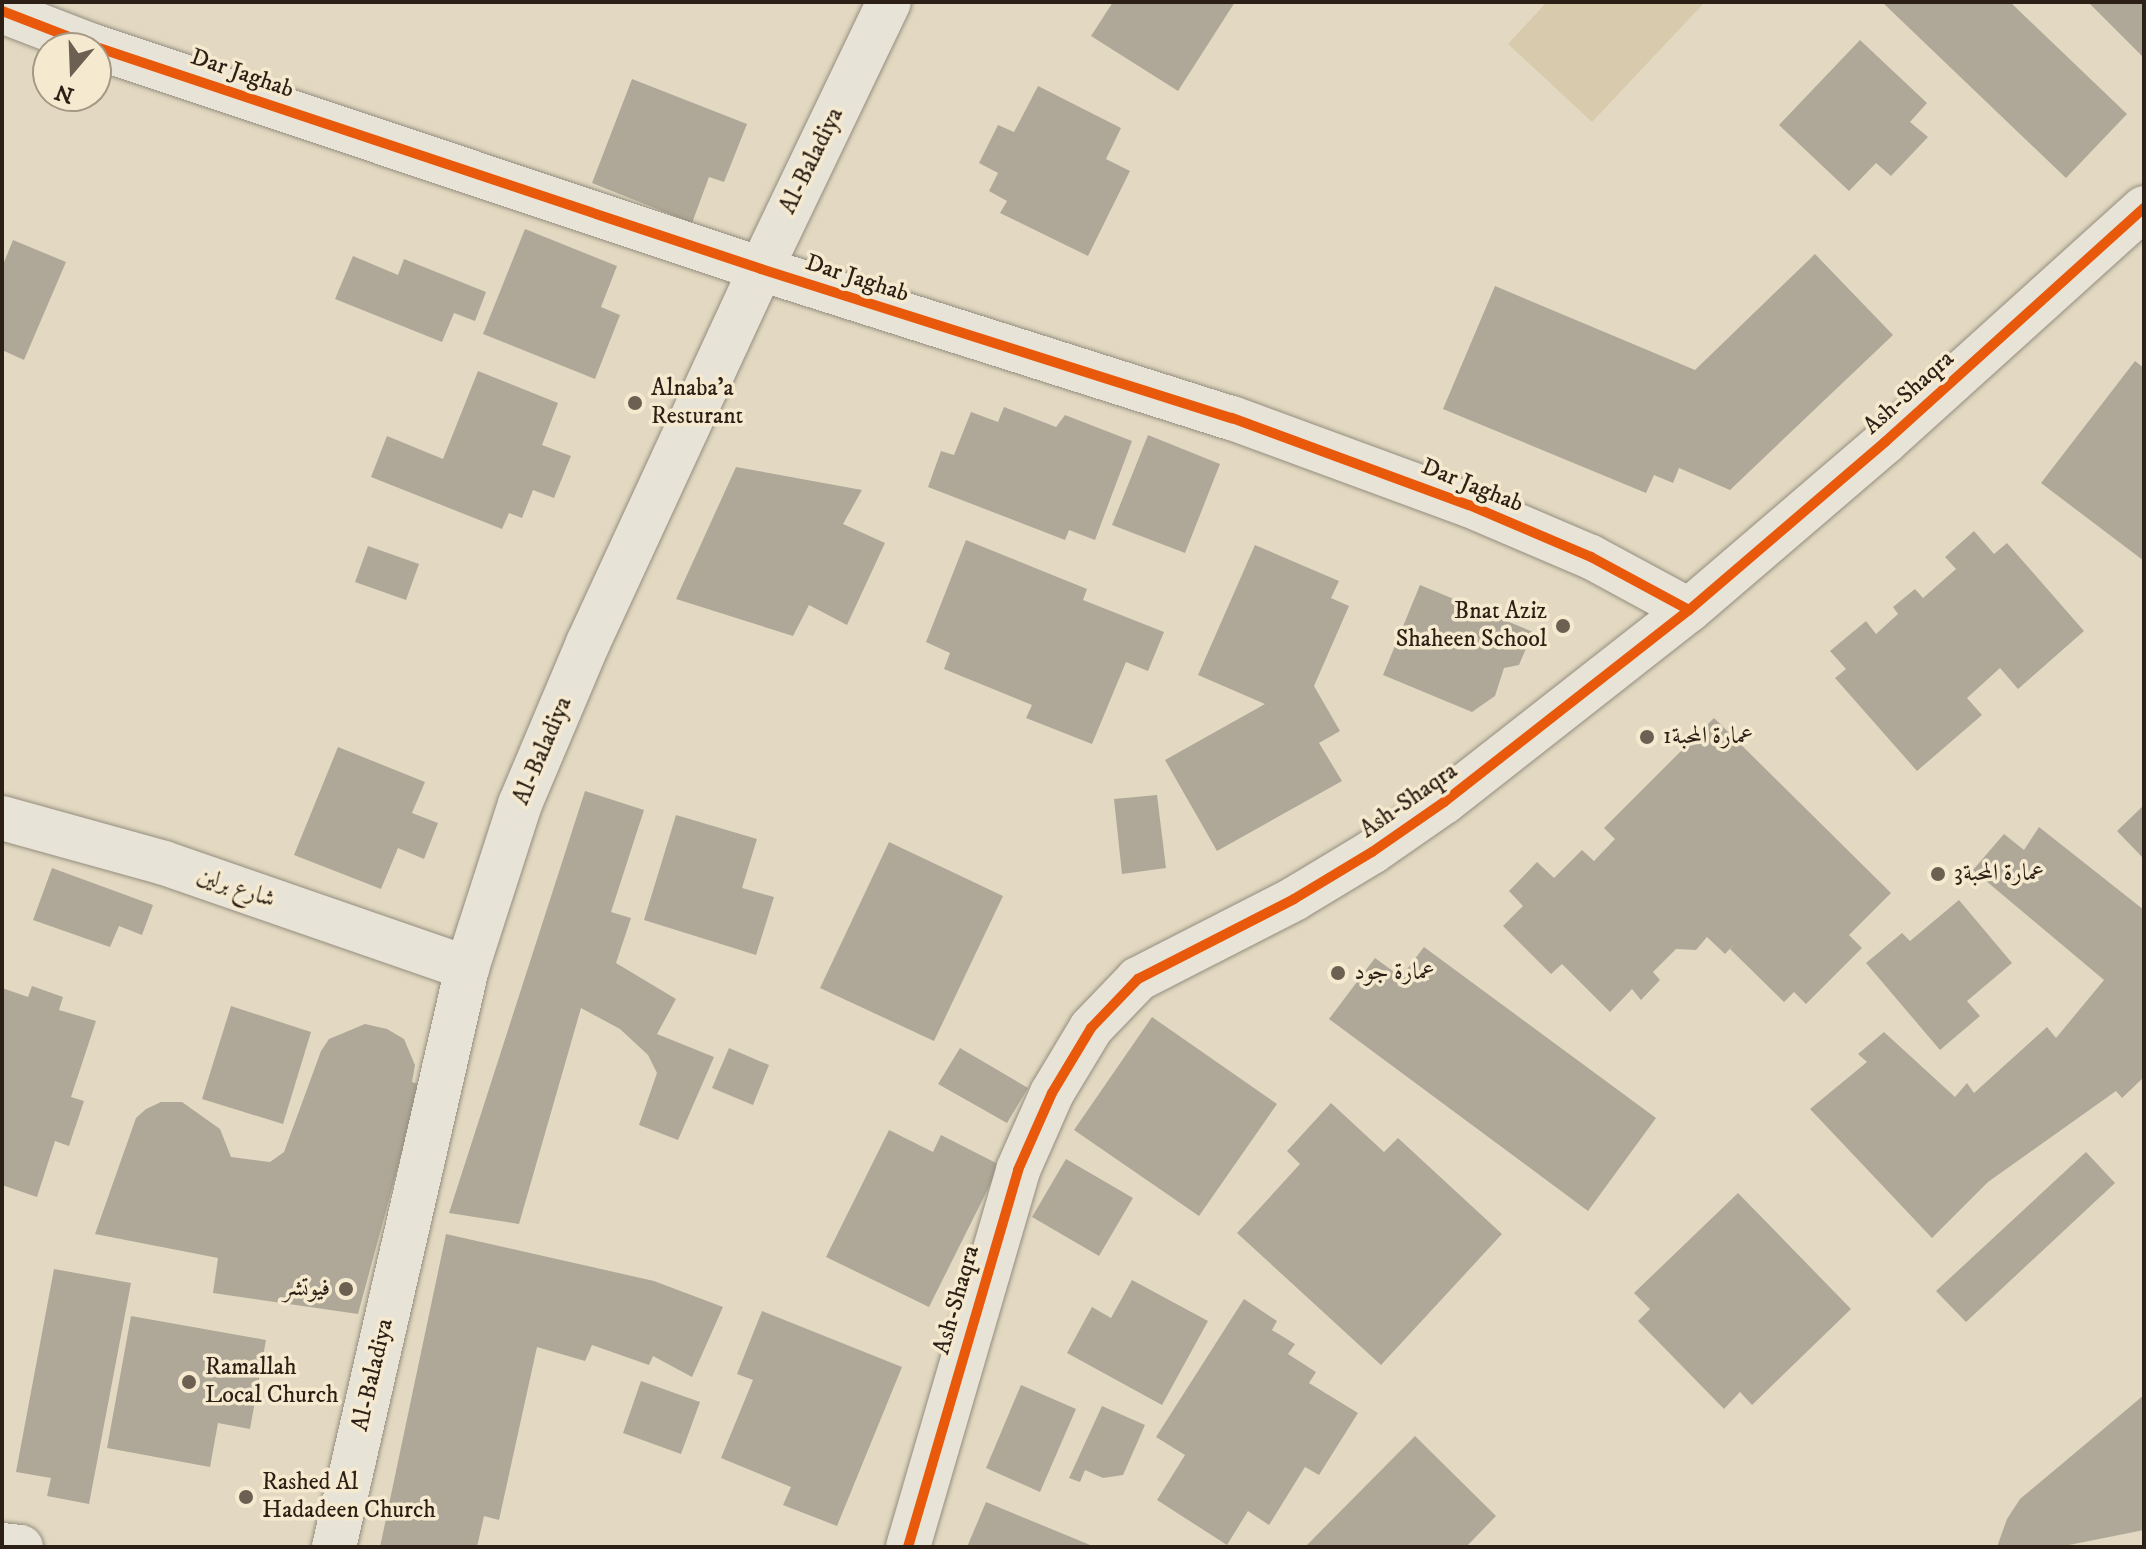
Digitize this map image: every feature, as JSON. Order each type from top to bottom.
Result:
[{"type":"street","name":"Al-Baladiya","points":[[334,1547],[467,968],[520,804],[588,643],[889,2]]},
{"type":"street","name":"Dar Jaghab","points":[[2,11],[90,45],[761,269],[1232,418],[1469,505],[1591,557],[1689,610]]},
{"type":"street","name":"Ash-Shaqra","points":[[908,1547],[1018,1170],[1052,1093],[1091,1028],[1138,979],[1294,899],[1432,810],[1689,610],[1885,442],[2144,208]]},
{"type":"street","name":"شارع برلين","points":[[2,818],[164,863],[467,968]]},
{"type":"street","points":[[2,1545],[21,1547]]},
{"type":"shaded area","points":[[1547,2],[1705,2],[1592,122],[1508,44]]},
{"type":"building","points":[[1113,2],[1235,2],[1178,91],[1091,36]]},
{"type":"building","points":[[1882,2],[2010,2],[2127,114],[2066,178]]},
{"type":"building","points":[[2088,2],[2144,2],[2144,58]]},
{"type":"building","points":[[1860,40],[1927,103],[1910,122],[1928,137],[1891,176],[1876,163],[1849,191],[1779,125]]},
{"type":"building","points":[[632,79],[747,124],[724,182],[709,177],[692,223],[592,183]]},
{"type":"building","points":[[1038,86],[1121,128],[1106,159],[1130,171],[1088,256],[1000,213],[1007,201],[989,191],[998,173],[979,163],[998,125],[1014,132]]},
{"type":"building","points":[[525,229],[617,266],[601,307],[620,315],[595,379],[483,334]]},
{"type":"building","points":[[13,240],[66,262],[24,360],[2,350],[2,267]]},
{"type":"building","points":[[1815,254],[1893,335],[1730,490],[1679,468],[1673,483],[1654,475],[1646,493],[1443,409],[1495,286],[1695,370]]},
{"type":"building","points":[[353,256],[398,275],[404,259],[486,292],[475,321],[454,313],[442,342],[335,299]]},
{"type":"building","points":[[2135,361],[2144,368],[2144,561],[2041,483]]},
{"type":"building","points":[[478,371],[558,403],[542,445],[571,456],[554,498],[533,490],[522,518],[509,513],[502,529],[371,477],[387,436],[443,459]]},
{"type":"building","points":[[1004,407],[1056,427],[1065,415],[1132,441],[1095,540],[1069,530],[1065,540],[928,487],[941,451],[954,455],[971,412],[998,422]]},
{"type":"building","points":[[1148,435],[1220,464],[1185,553],[1112,525]]},
{"type":"building","points":[[736,467],[862,490],[843,524],[885,543],[847,625],[809,605],[793,636],[676,599]]},
{"type":"building","points":[[1974,531],[1994,554],[2007,543],[2084,631],[2018,689],[2000,668],[1967,698],[1982,715],[1917,771],[1835,678],[1846,669],[1830,651],[1866,621],[1876,634],[1898,614],[1893,607],[1915,589],[1923,598],[1956,569],[1945,557]]},
{"type":"building","points":[[966,540],[1087,589],[1083,600],[1164,632],[1148,671],[1126,662],[1092,744],[1026,718],[1032,705],[944,669],[950,653],[926,642]]},
{"type":"building","points":[[1255,545],[1339,581],[1331,598],[1349,606],[1314,686],[1340,731],[1319,743],[1342,781],[1217,851],[1165,760],[1265,704],[1198,675]]},
{"type":"building","points":[[368,546],[419,564],[406,600],[355,582]]},
{"type":"building","points":[[1420,585],[1533,632],[1519,665],[1504,668],[1495,696],[1472,712],[1383,675]]},
{"type":"building","points":[[1714,718],[1891,893],[1849,935],[1862,948],[1806,1004],[1794,992],[1784,1002],[1730,949],[1737,941],[1725,954],[1707,937],[1696,950],[1676,949],[1653,972],[1660,980],[1641,1000],[1632,989],[1610,1012],[1562,964],[1551,974],[1503,926],[1523,906],[1509,891],[1537,862],[1554,878],[1582,850],[1594,861],[1615,839],[1604,828]]},
{"type":"building","points":[[338,747],[425,782],[412,813],[438,823],[424,859],[398,848],[381,889],[294,855]]},
{"type":"building","points":[[585,791],[644,810],[611,912],[631,918],[616,963],[676,999],[657,1034],[714,1057],[678,1140],[639,1125],[657,1073],[648,1055],[620,1029],[581,1008],[519,1224],[449,1213]]},
{"type":"building","points":[[1157,795],[1166,868],[1122,874],[1114,799]]},
{"type":"building","points":[[2144,805],[2144,859],[2117,831]]},
{"type":"building","points":[[676,815],[757,839],[742,888],[774,897],[756,955],[644,920]]},
{"type":"building","points":[[2039,827],[2144,910],[2144,1077],[2122,1098],[2116,1091],[1988,1182],[1932,1238],[1810,1109],[1867,1062],[1858,1054],[1884,1032],[1955,1097],[1967,1083],[1974,1093],[2047,1027],[2056,1038],[2104,980],[1973,870],[2004,834],[2024,850]]},
{"type":"building","points":[[889,842],[1003,896],[934,1041],[820,988]]},
{"type":"building","points":[[52,868],[153,905],[142,935],[119,926],[110,947],[33,920]]},
{"type":"building","points":[[1959,900],[2012,963],[1967,1001],[1980,1016],[1940,1050],[1866,963],[1902,933],[1910,941]]},
{"type":"building","points":[[1424,947],[1656,1118],[1588,1211],[1329,1019],[1375,958],[1401,977]]},
{"type":"building","points":[[32,986],[63,997],[59,1010],[96,1021],[71,1097],[84,1101],[69,1146],[55,1141],[37,1197],[2,1185],[2,988],[28,997]]},
{"type":"building","points":[[231,1006],[311,1032],[283,1124],[202,1099]]},
{"type":"building","points":[[1152,1017],[1277,1104],[1199,1216],[1074,1130]]},
{"type":"building","points":[[365,1024],[387,1029],[404,1039],[415,1065],[412,1082],[420,1085],[358,1314],[213,1293],[218,1258],[95,1234],[136,1118],[146,1109],[161,1102],[182,1102],[220,1129],[231,1157],[270,1162],[284,1152],[321,1051],[329,1039]]},
{"type":"building","points":[[729,1048],[769,1065],[753,1105],[712,1088]]},
{"type":"building","points":[[960,1048],[1028,1088],[1007,1123],[938,1084]]},
{"type":"building","points":[[1331,1103],[1384,1152],[1398,1138],[1502,1234],[1381,1365],[1237,1233],[1300,1164],[1287,1151]]},
{"type":"building","points":[[889,1130],[933,1152],[941,1135],[1000,1165],[929,1307],[826,1257]]},
{"type":"building","points":[[2086,1152],[2115,1183],[1966,1322],[1936,1291]]},
{"type":"building","points":[[1066,1159],[1133,1198],[1099,1256],[1032,1217]]},
{"type":"building","points":[[1738,1193],[1851,1309],[1752,1405],[1740,1392],[1724,1409],[1638,1321],[1650,1309],[1634,1293]]},
{"type":"building","points":[[446,1234],[654,1281],[723,1307],[692,1377],[653,1356],[649,1365],[592,1345],[585,1361],[537,1347],[499,1520],[484,1516],[477,1547],[380,1547]]},
{"type":"building","points":[[54,1269],[131,1283],[89,1504],[47,1496],[51,1478],[16,1472]]},
{"type":"building","points":[[1132,1280],[1208,1321],[1162,1405],[1067,1353],[1092,1307],[1111,1318]]},
{"type":"building","points":[[1244,1299],[1277,1321],[1272,1330],[1295,1344],[1288,1354],[1316,1372],[1309,1383],[1358,1413],[1319,1475],[1305,1467],[1269,1525],[1248,1511],[1227,1545],[1157,1500],[1185,1455],[1156,1437]]},
{"type":"building","points":[[762,1311],[902,1367],[837,1526],[783,1505],[791,1487],[721,1458],[753,1380],[737,1374]]},
{"type":"building","name":"Ramallah Local Church","points":[[131,1316],[266,1340],[250,1429],[218,1423],[210,1467],[107,1448]]},
{"type":"building","points":[[641,1381],[700,1402],[681,1454],[623,1433]]},
{"type":"building","points":[[1021,1385],[1076,1409],[1040,1492],[986,1468]]},
{"type":"building","points":[[2144,1395],[2144,1530],[2059,1547],[1997,1547],[2007,1519],[2020,1499]]},
{"type":"building","points":[[1102,1406],[1145,1425],[1123,1475],[1103,1478],[1085,1470],[1080,1482],[1069,1478]]},
{"type":"building","points":[[1415,1436],[1496,1516],[1466,1547],[1305,1547]]},
{"type":"building","points":[[986,1502],[1095,1547],[967,1547]]},
{"type":"cycle path","points":[[2,11],[90,45],[761,269],[1232,418],[1469,505],[1591,557],[1689,610]]},
{"type":"cycle path","points":[[908,1547],[1018,1170],[1052,1093],[1091,1028],[1138,979],[1294,899],[1372,852],[1444,802],[1689,610],[1885,442],[2144,208]]},
{"type":"place","name":"Alnaba'a Resturant","points":[[635,403]]},
{"type":"place","name":"Bnat Aziz Shaheen School","points":[[1563,626]]},
{"type":"place","name":"عمارة المحبة1","points":[[1647,737]]},
{"type":"place","name":"عمارة المحبة3","points":[[1938,874]]},
{"type":"place","name":"عمارة جود","points":[[1338,973]]},
{"type":"place","name":"فيوتشر","points":[[346,1289]]},
{"type":"place","name":"Ramallah Local Church","points":[[189,1382]]},
{"type":"place","name":"Rashed Al Hadadeen Church","points":[[246,1497]]}]
